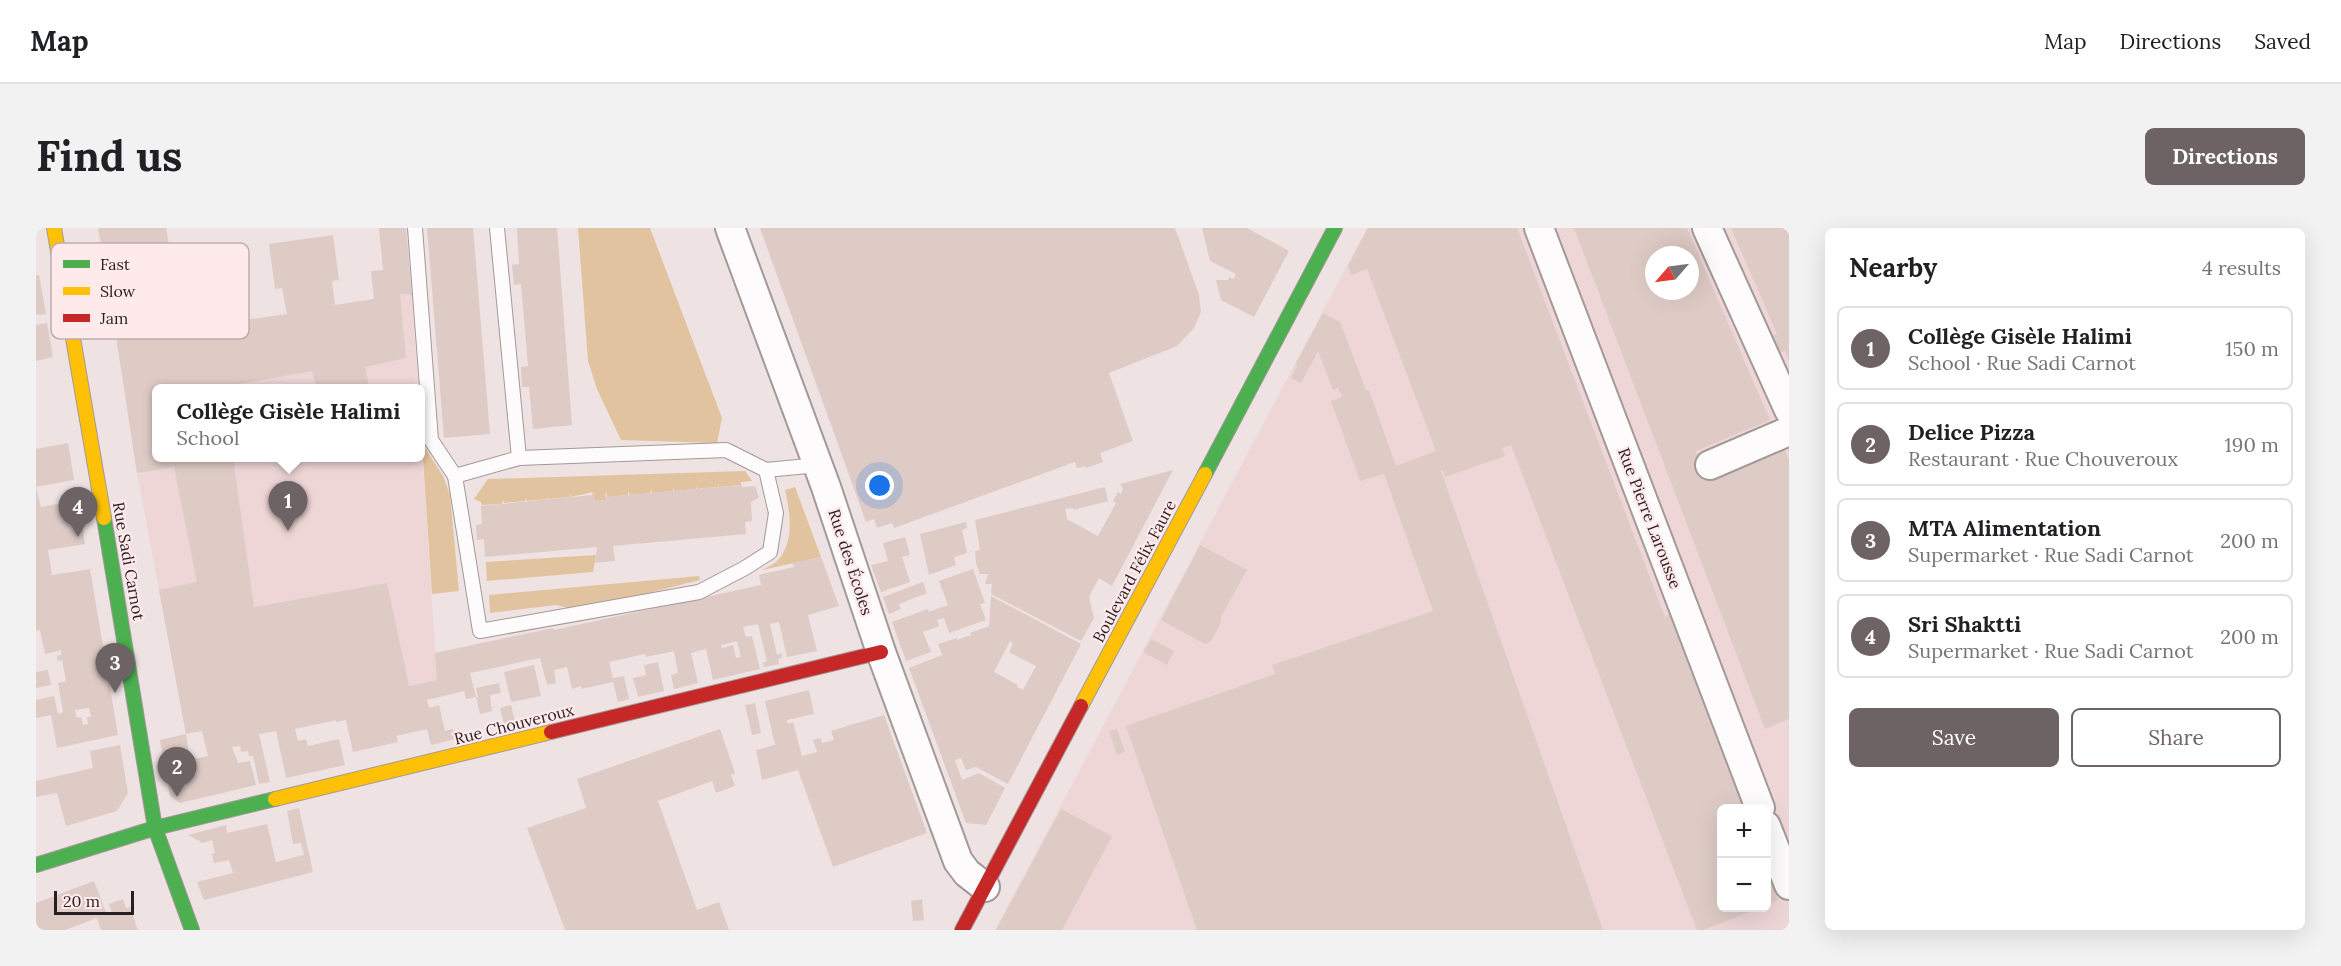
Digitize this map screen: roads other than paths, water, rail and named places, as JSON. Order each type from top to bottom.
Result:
[{"type":"street","name":"Rue Sadi Carnot","points":[[54,228],[57,243]]},
{"type":"street","name":"Rue des Écoles","points":[[730,228],[818,465],[881,652],[958,861],[967,873],[985,887]]},
{"type":"street","name":"Boulevard Félix Faure","points":[[962,930],[1335,228]]},
{"type":"street","name":"Rue Pierre Larousse","points":[[1539,228],[1758,804]]},
{"type":"street","points":[[1707,228],[1789,411]]},
{"type":"street","name":"Rue Sadi Carnot","points":[[73,339],[128,654],[155,828],[192,930]]},
{"type":"street","points":[[1710,465],[1789,431]]},
{"type":"street","name":"Rue Chouveroux","points":[[36,865],[155,828],[881,652]]},
{"type":"street","points":[[1771,837],[1789,885]]},
{"type":"lane","points":[[416,228],[431,440],[455,476],[480,631],[699,592],[746,568],[770,552],[776,513],[766,470]]},
{"type":"lane","points":[[497,228],[519,458]]},
{"type":"lane","points":[[455,476],[519,458],[726,450],[766,470],[818,465]]},
{"type":"place","name":"Collège Gisèle Halimi","points":[[288,531]]},
{"type":"place","name":"Sri Shaktti","points":[[78,537]]},
{"type":"place","name":"MTA Alimentation","points":[[115,693]]},
{"type":"place","name":"Delice Pizza","points":[[177,797]]}]
